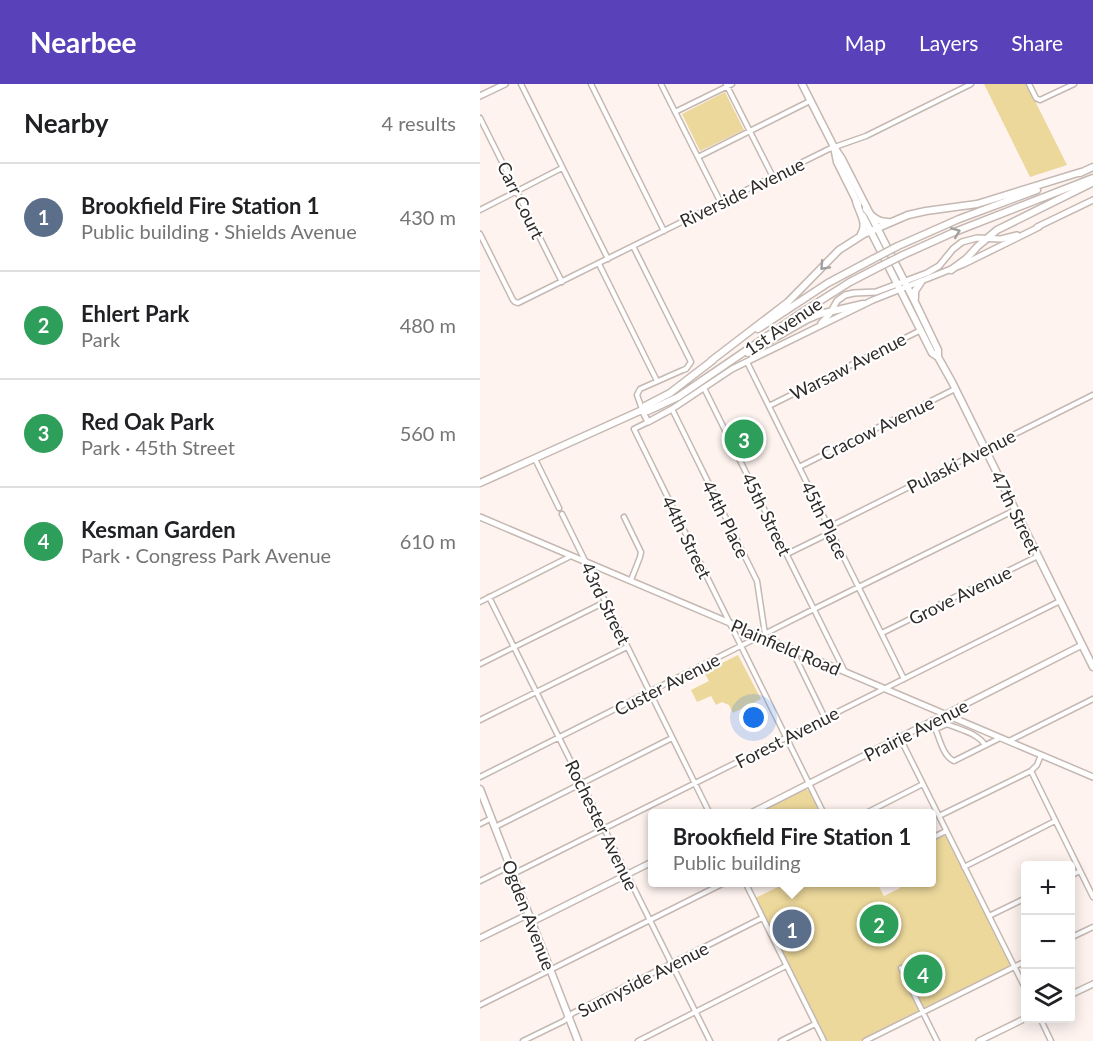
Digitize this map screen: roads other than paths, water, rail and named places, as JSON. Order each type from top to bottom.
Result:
[{"type":"main road","name":"47th Street","points":[[802,84],[842,159],[866,209],[873,230]]},
{"type":"main road","name":"47th Street","points":[[834,147],[837,162],[856,201],[924,328]]},
{"type":"main road","name":"1st Avenue","points":[[480,483],[642,410],[670,393],[812,293],[898,246],[958,219],[1093,167]]},
{"type":"main road","points":[[711,362],[788,302],[839,250],[858,237],[908,215],[977,204],[1081,172]]},
{"type":"main road","points":[[951,270],[966,259],[986,238],[1006,225],[1093,180]]},
{"type":"main road","name":"1st Avenue","points":[[642,410],[648,411],[668,402],[809,308],[879,267],[952,234],[1093,180]]},
{"type":"main road","points":[[856,201],[864,221],[863,230],[858,237]]},
{"type":"main road","points":[[866,209],[879,221],[891,222]]},
{"type":"main road","points":[[915,302],[915,291],[921,282]]},
{"type":"main road","name":"47th Street","points":[[903,285],[915,302],[932,353],[938,357],[955,389],[1093,667]]},
{"type":"main road","points":[[709,376],[802,321],[863,304]]},
{"type":"main road","name":"Ogden Avenue","points":[[480,789],[578,1041]]},
{"type":"street","points":[[480,96],[491,88],[505,84]]},
{"type":"street","points":[[521,84],[608,259]]},
{"type":"street","points":[[591,84],[664,231]]},
{"type":"street","points":[[661,84],[721,203]]},
{"type":"street","name":"Riverside Avenue","points":[[480,234],[515,302],[518,303],[834,147],[866,136],[971,84]]},
{"type":"street","points":[[1029,84],[1038,100],[1074,84]]},
{"type":"street","points":[[675,112],[728,85],[773,177]]},
{"type":"street","points":[[698,157],[810,101]]},
{"type":"street","name":"Carr Court","points":[[480,118],[562,282]]},
{"type":"street","points":[[480,210],[563,168]]},
{"type":"street","points":[[807,332],[823,321],[831,312],[834,304],[845,295],[872,293],[921,282],[1001,247],[1093,200]]},
{"type":"street","points":[[633,246],[691,362],[683,370],[643,387],[638,392],[638,399],[648,422],[672,409],[720,376],[927,273],[939,266],[962,242],[972,238],[994,240],[1008,238],[1039,226]]},
{"type":"street","points":[[599,264],[657,381]]},
{"type":"street","name":"Warsaw Avenue","points":[[769,406],[924,328]]},
{"type":"street","name":"45th Place","points":[[747,362],[904,679]]},
{"type":"street","name":"45th Street","points":[[704,388],[845,672]]},
{"type":"street","name":"Cracow Avenue","points":[[799,466],[955,389]]},
{"type":"street","name":"Pulaski Avenue","points":[[829,527],[1093,395]]},
{"type":"street","name":"44th Place","points":[[672,409],[757,581],[763,635]]},
{"type":"street","name":"44th Street","points":[[648,422],[633,429],[822,809]]},
{"type":"street","points":[[535,459],[559,508]]},
{"type":"street","name":"Custer Avenue","points":[[480,777],[1015,510]]},
{"type":"street","name":"43rd Street","points":[[562,514],[708,809]]},
{"type":"street","name":"Plainfield Road","points":[[480,517],[729,623],[763,635],[792,650],[1093,777]]},
{"type":"street","points":[[624,517],[640,552],[631,580]]},
{"type":"street","points":[[787,554],[832,532]]},
{"type":"street","points":[[480,602],[572,556]]},
{"type":"street","name":"Grove Avenue","points":[[882,633],[1038,556]]},
{"type":"street","name":"Rochester Avenue","points":[[489,597],[710,1041]]},
{"type":"street","name":"Forest Avenue","points":[[513,874],[1060,601]]},
{"type":"street","points":[[480,664],[605,602]]},
{"type":"street","name":"Prairie Avenue","points":[[757,809],[1082,645]]},
{"type":"street","points":[[480,720],[627,647]]},
{"type":"street","points":[[792,650],[825,718]]},
{"type":"street","points":[[1009,741],[1093,699]]},
{"type":"street","points":[[932,722],[950,760],[957,760],[1001,738]]},
{"type":"street","points":[[936,729],[947,724],[976,736],[986,746]]},
{"type":"street","points":[[495,826],[672,738]]},
{"type":"street","points":[[900,738],[936,809]]},
{"type":"street","points":[[939,816],[1030,771],[1037,765],[1041,755]]},
{"type":"street","points":[[1030,771],[1093,897]]},
{"type":"street","points":[[872,809],[923,784]]},
{"type":"street","points":[[936,810],[1021,980]]},
{"type":"street","points":[[480,824],[492,818]]},
{"type":"street","points":[[964,867],[1055,821]]},
{"type":"street","points":[[936,836],[946,831]]},
{"type":"street","points":[[532,922],[648,864]]},
{"type":"street","points":[[480,881],[510,866]]},
{"type":"street","points":[[1075,874],[1080,871]]},
{"type":"street","points":[[480,1005],[716,887]]},
{"type":"street","points":[[747,887],[824,1041]]},
{"type":"street","points":[[989,916],[1021,900]]},
{"type":"street","points":[[480,938],[529,914]]},
{"type":"street","name":"Sunnyside Avenue","points":[[523,1041],[564,1021],[573,1013],[762,918]]},
{"type":"street","points":[[1075,936],[1093,927]]},
{"type":"street","points":[[865,1041],[1021,964]]},
{"type":"street","points":[[638,1041],[786,966]]},
{"type":"street","points":[[901,968],[937,1041]]},
{"type":"street","points":[[1075,993],[1093,984]]},
{"type":"street","points":[[979,1041],[1021,1020]]},
{"type":"street","points":[[1042,1023],[1051,1041]]},
{"type":"street","points":[[781,1041],[815,1024]]},
{"type":"place","name":"Red Oak Park","points":[[744,439]]},
{"type":"place","name":"Ehlert Park","points":[[879,924]]},
{"type":"place","name":"Brookfield Fire Station 1","points":[[792,929]]},
{"type":"place","name":"Kesman Garden","points":[[923,974]]}]
